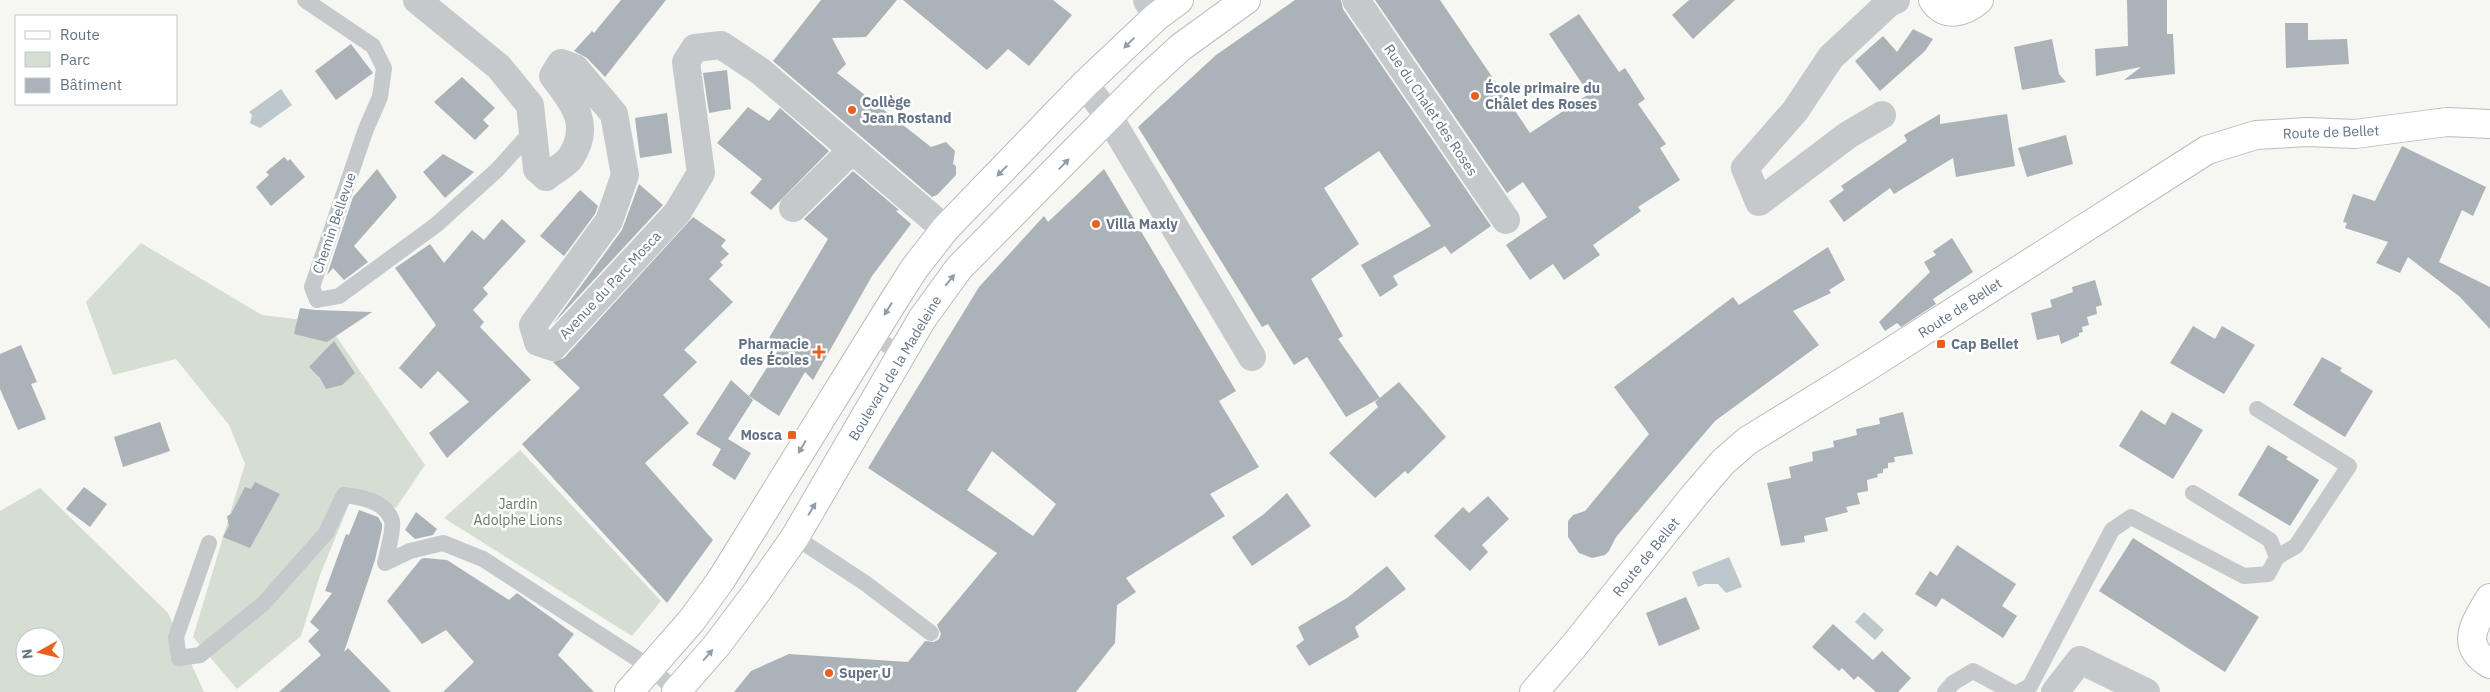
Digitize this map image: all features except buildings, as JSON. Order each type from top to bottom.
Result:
[{"type":"street","name":"Avenue du Parc Mosca","points":[[418,0],[499,67],[530,105],[537,168],[546,177],[570,158],[581,133],[579,116],[553,76],[561,63],[575,68],[614,114],[625,175],[609,221],[532,325],[538,342],[553,347],[677,213],[700,173],[686,62],[695,48],[721,45],[760,71],[945,229]]},
{"type":"street","points":[[629,692],[692,620],[721,580],[914,269],[945,229],[1085,84],[1152,8],[1179,0]]},
{"type":"street","name":"Boulevard de la Madeleine","points":[[676,692],[751,601],[795,537],[922,319],[959,268],[1181,47],[1246,0]]},
{"type":"street","name":"Rue du Chalet des Roses","points":[[1356,0],[1506,220]]},
{"type":"street","points":[[1882,115],[1848,136],[1759,202],[1745,168],[1795,111],[1832,57],[1889,3],[1896,0]]},
{"type":"street","points":[[1933,0],[1942,11],[1953,13],[1967,9],[1979,0]]},
{"type":"street","points":[[1085,84],[1109,117],[1252,357]]},
{"type":"street","name":"Route de Bellet","points":[[1534,692],[1573,647],[1693,497],[1723,462],[1747,441],[1867,367],[2206,150],[2256,135],[2281,133],[2355,134],[2448,122],[2490,124]]},
{"type":"street","points":[[793,208],[852,150]]},
{"type":"street","points":[[2490,598],[2476,622],[2471,637],[2474,650],[2490,664]]},
{"type":"street","points":[[2055,692],[2080,660],[2146,692]]},
{"type":"lane","name":"Chemin Bellevue","points":[[305,0],[373,46],[384,68],[380,97],[366,129],[312,287],[317,300],[339,296],[436,225],[497,170],[534,129]]},
{"type":"lane","points":[[872,336],[902,354]]},
{"type":"lane","points":[[2019,692],[2030,686],[2112,530],[2131,517],[2244,576],[2268,574],[2277,557],[2296,546],[2350,466],[2256,409]]},
{"type":"lane","points":[[2193,493],[2270,540],[2277,557]]},
{"type":"lane","points":[[209,544],[176,637],[179,658],[200,655],[264,603],[326,533],[344,495],[368,498],[387,512],[393,522],[385,563],[410,551],[444,543],[483,559],[650,667],[676,692]]},
{"type":"lane","points":[[795,537],[865,583],[931,633]]},
{"type":"lane","points":[[1945,692],[1953,683],[1973,671],[2012,692]]},
{"type":"green space","points":[[141,243],[262,315],[327,323],[425,465],[396,508],[355,490],[320,575],[301,636],[237,689],[193,637],[245,464],[229,425],[176,359],[113,375],[86,302]]},
{"type":"green space","name":"Jardin Adolphe Lions","points":[[520,450],[661,601],[632,636],[444,518]]},
{"type":"green space","points":[[40,488],[168,613],[204,692],[0,692],[0,511]]},
{"type":"shaded area","points":[[281,89],[292,105],[260,128],[250,123],[252,115],[249,112]]},
{"type":"shaded area","points":[[1729,557],[1742,587],[1726,593],[1718,584],[1705,584],[1698,587],[1692,572]]},
{"type":"shaded area","points":[[1864,612],[1884,630],[1875,640],[1855,622]]},
{"type":"place","name":"École primaire du Châlet des Roses","points":[[1475,96]]},
{"type":"place","name":"Collège Jean Rostand","points":[[852,110]]},
{"type":"place","name":"Villa Maxly","points":[[1096,224]]},
{"type":"place","name":"Cap Bellet","points":[[1941,344]]},
{"type":"place","name":"Pharmacie des Écoles","points":[[819,352]]},
{"type":"place","name":"Mosca","points":[[792,435]]},
{"type":"place","name":"Super U","points":[[829,673]]}]
